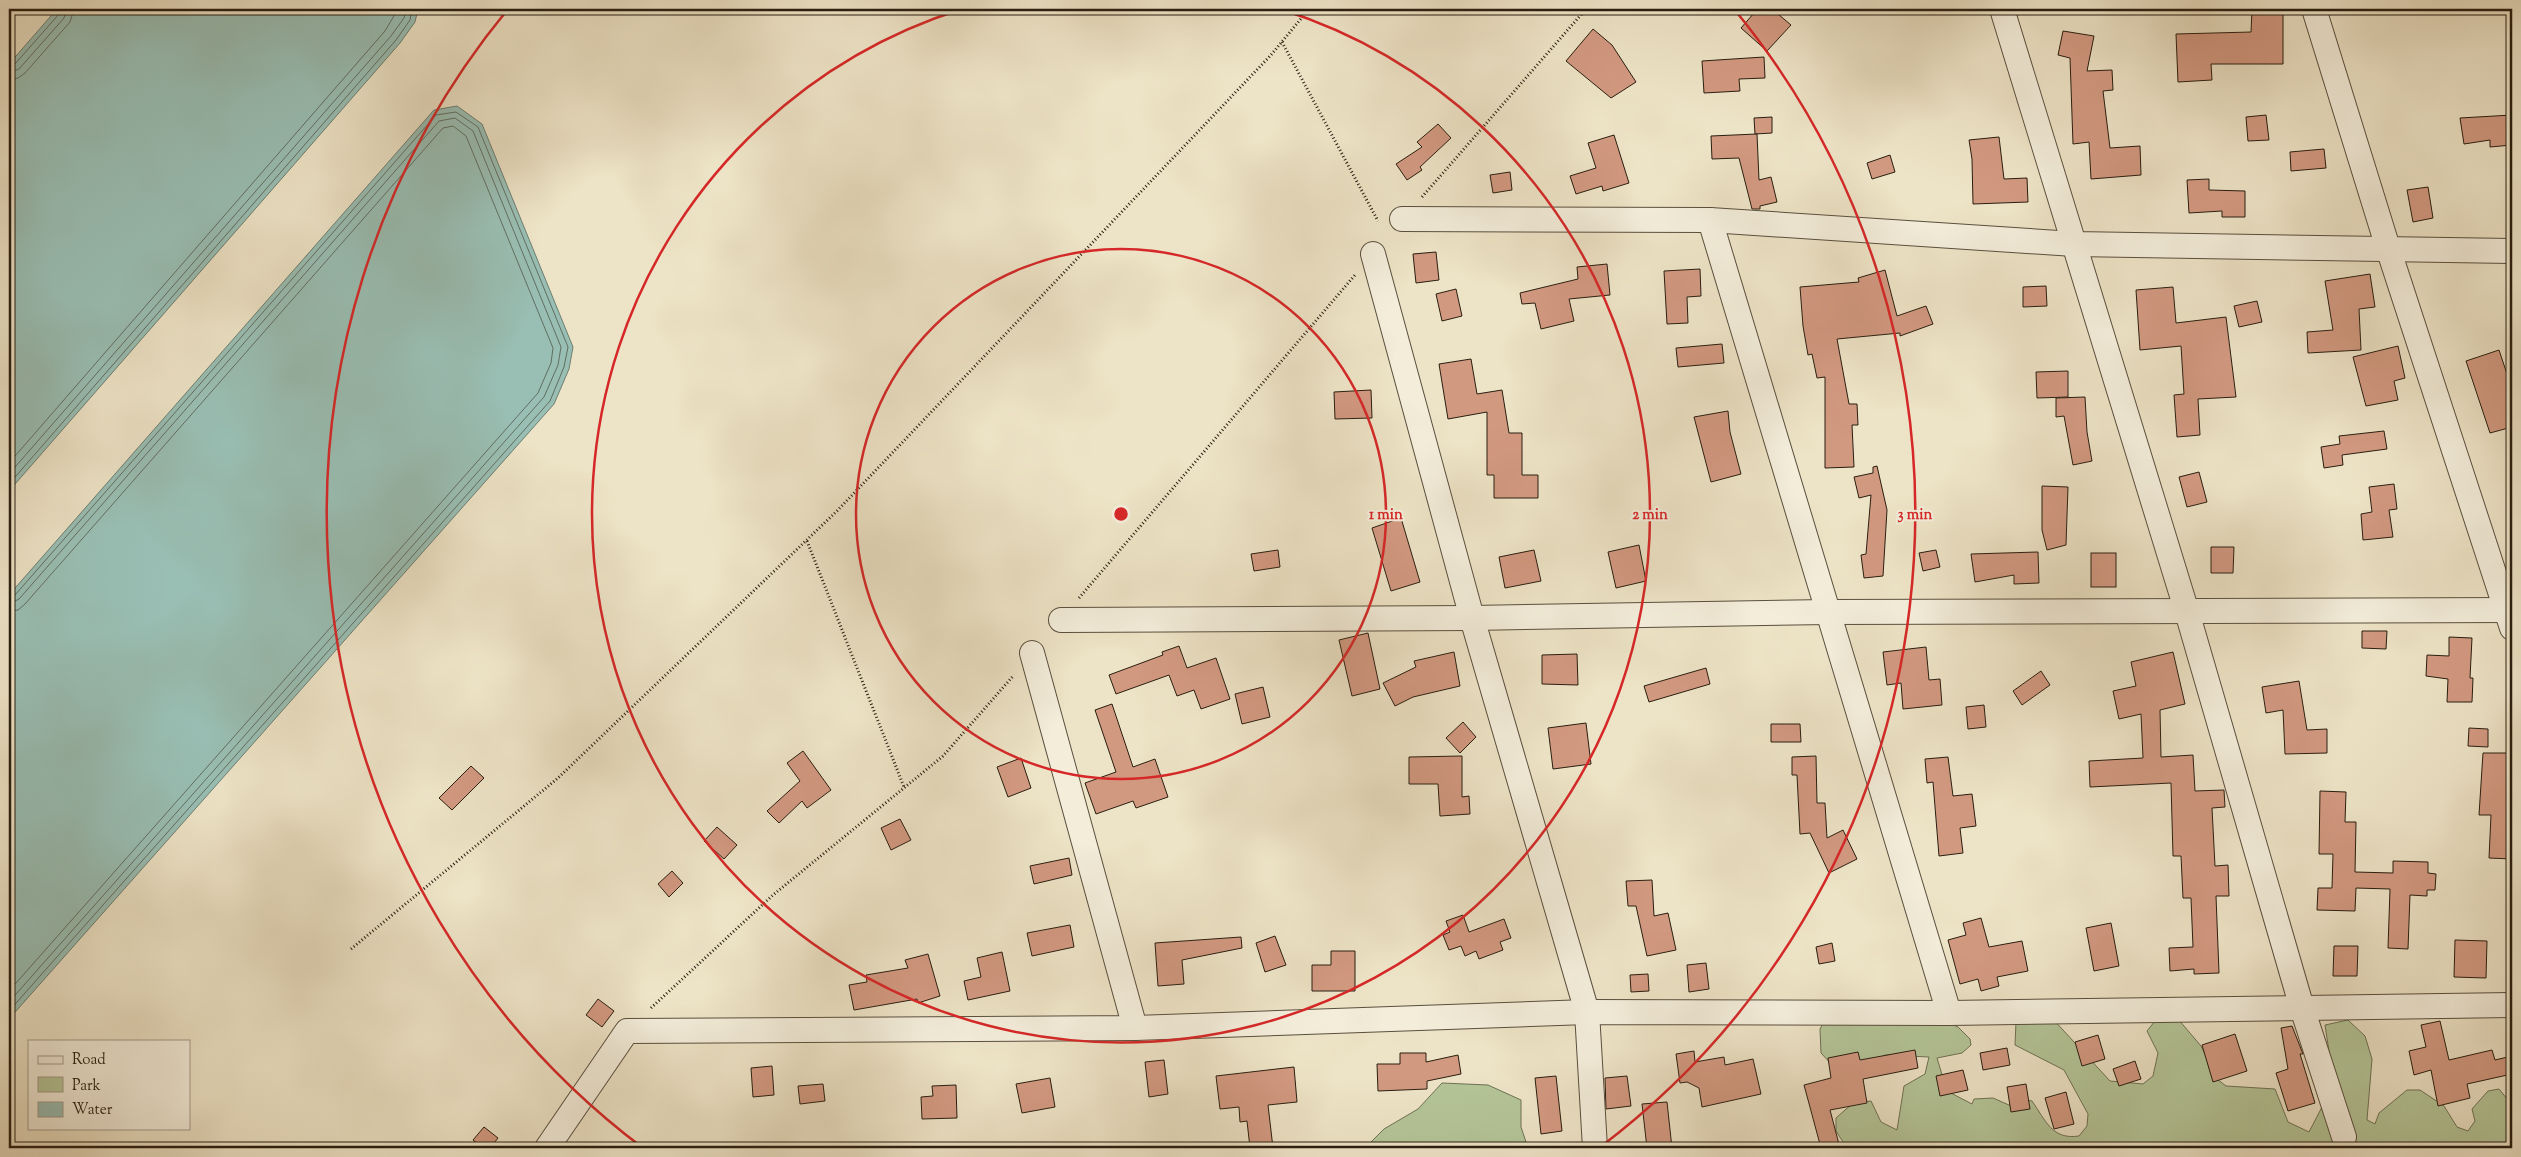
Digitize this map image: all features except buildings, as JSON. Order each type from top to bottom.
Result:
[{"type":"street","points":[[2002,9],[2187,612],[2302,1008],[2344,1138]]},
{"type":"street","points":[[1061,620],[1472,618],[1828,612],[2187,612],[2510,616],[2388,248],[2314,9]]},
{"type":"street","points":[[1402,219],[1710,220],[2074,244],[2512,251]]},
{"type":"street","points":[[1710,220],[1949,1013]]},
{"type":"street","points":[[1372,254],[1472,618],[1587,1012],[1595,1148]]},
{"type":"street","points":[[1032,653],[1135,1028]]},
{"type":"street","points":[[547,1148],[626,1031],[1135,1028],[1587,1012],[1949,1013],[2512,1004]]},
{"type":"path","points":[[351,949],[558,778],[844,504],[1282,42],[1309,9]]},
{"type":"path","points":[[1402,219],[1586,9]]},
{"type":"path","points":[[1061,620],[1387,237],[1282,42]]},
{"type":"path","points":[[806,540],[904,787]]},
{"type":"path","points":[[626,1031],[774,895],[943,756],[1032,653]]},
{"type":"green space","points":[[2051,1017],[2110,1081],[2143,1084],[2153,1076],[2158,1053],[2147,1031],[2155,1021],[2178,1019],[2201,1046],[2217,1079],[2226,1086],[2275,1089],[2288,1122],[2309,1132],[2334,1084],[2325,1025],[2348,1020],[2365,1036],[2372,1059],[2367,1120],[2375,1124],[2379,1113],[2407,1090],[2420,1090],[2444,1106],[2457,1127],[2468,1131],[2475,1121],[2472,1109],[2488,1091],[2499,1089],[2512,1105],[2512,1146],[2492,1148],[1847,1148],[1836,1131],[1836,1118],[1853,1103],[1871,1101],[1881,1122],[1897,1130],[1904,1086],[1925,1074],[1929,1057],[1885,1055],[1875,1062],[1833,1066],[1821,1053],[1820,1029],[1825,1020],[1946,1022],[1958,1027],[1970,1039],[1971,1045],[1962,1053],[1937,1058],[1947,1091],[1972,1104],[1974,1099],[1993,1098],[2018,1109],[2025,1100],[2032,1101],[2046,1122],[2056,1132],[2062,1135],[2079,1136],[2087,1126],[2088,1114],[2064,1070],[2015,1045],[2016,1021]]},
{"type":"green space","points":[[1442,1083],[1488,1085],[1521,1100],[1521,1127],[1528,1148],[1365,1148],[1384,1129],[1418,1109]]},
{"type":"water","points":[[57,9],[418,9],[415,22],[400,43],[9,491],[9,64]]},
{"type":"water","points":[[457,106],[482,124],[573,347],[569,369],[554,404],[9,1019],[9,595],[434,110]]}]
